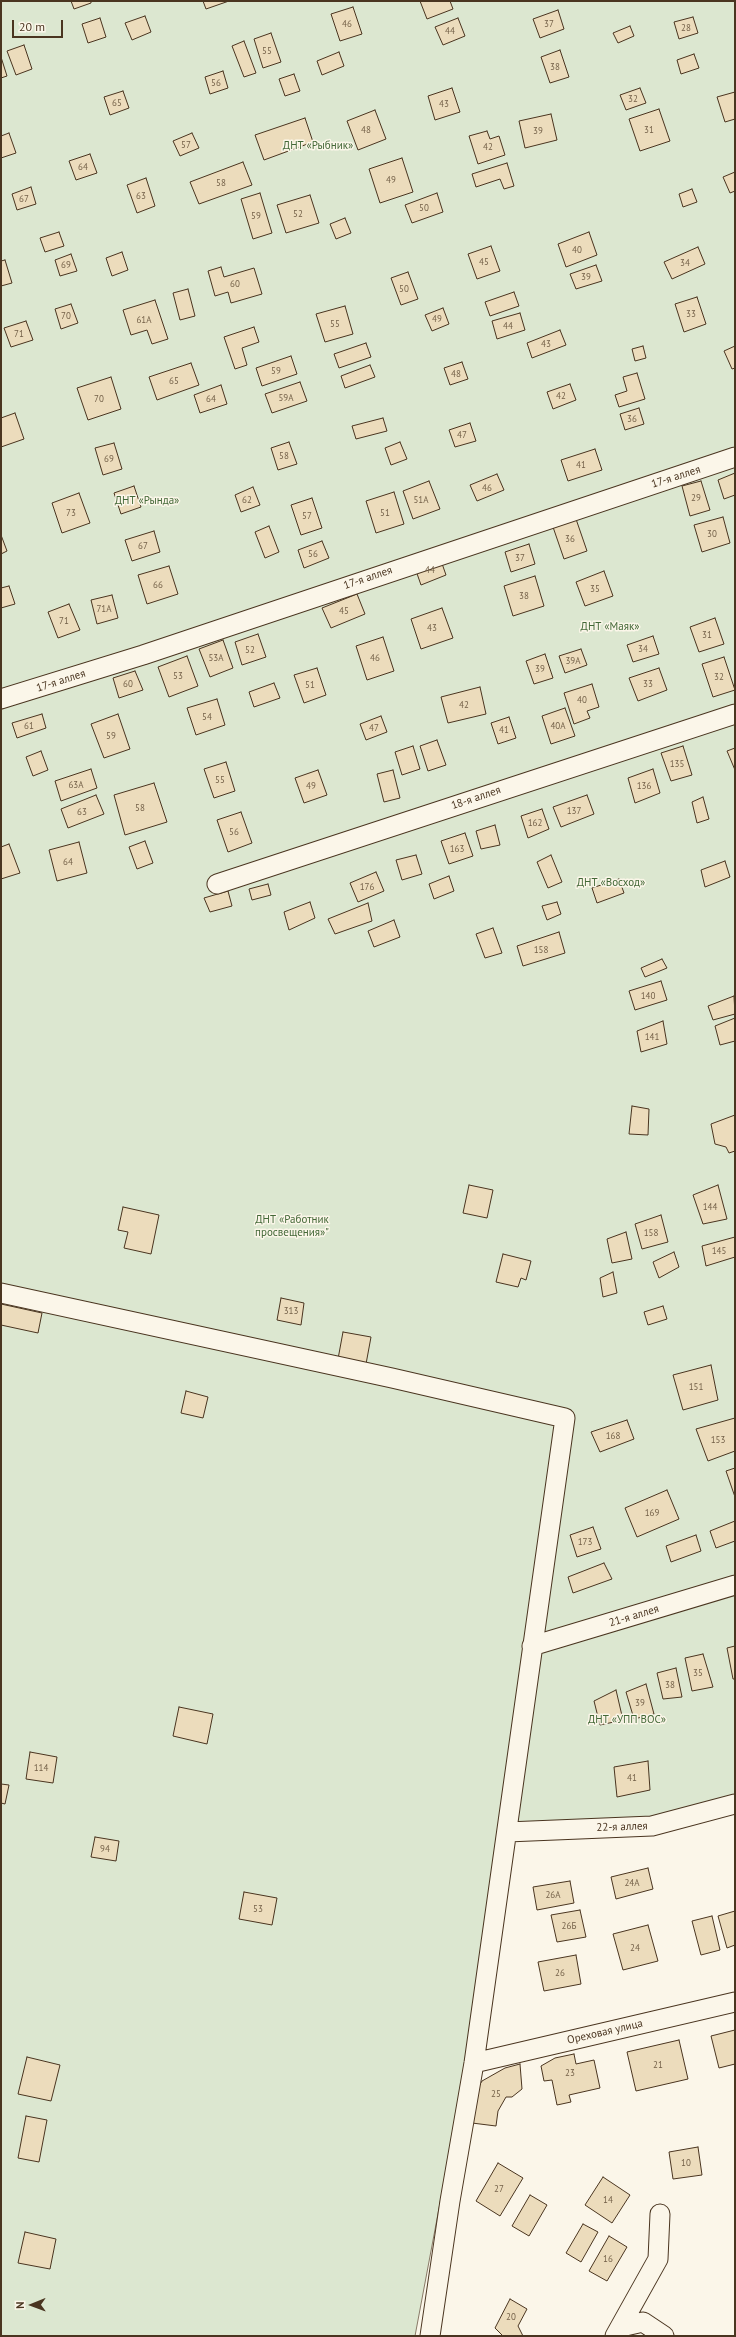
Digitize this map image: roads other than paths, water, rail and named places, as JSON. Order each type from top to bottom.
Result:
[{"type":"street","name":"17-я аллея","points":[[1,700],[143,655],[735,457]]},
{"type":"street","name":"18-я аллея","points":[[217,884],[735,714]]},
{"type":"street","points":[[1,1293],[385,1376],[565,1418],[474,2063],[430,2336]]},
{"type":"street","name":"21-я аллея","points":[[532,1646],[735,1585]]},
{"type":"street","name":"22-я аллея","points":[[507,1832],[652,1826],[735,1804]]},
{"type":"street","name":"Ореховая улица","points":[[474,2063],[735,2002]]},
{"type":"street","points":[[618,2332],[658,2259],[660,2214]]},
{"type":"street","points":[[618,2332],[643,2322],[664,2336]]},
{"type":"park label","name":"ДНТ «Рыбник»","points":[[318,146]]},
{"type":"park label","name":"ДНТ «Рында»","points":[[147,501]]},
{"type":"park label","name":"ДНТ «Маяк»","points":[[610,627]]},
{"type":"park label","name":"ДНТ «Восход»","points":[[611,883]]},
{"type":"park label","name":"ДНТ «Работник просвещения»\"","points":[[292,1226]]},
{"type":"park label","name":"ДНТ «УПП ВОС»","points":[[627,1720]]}]
